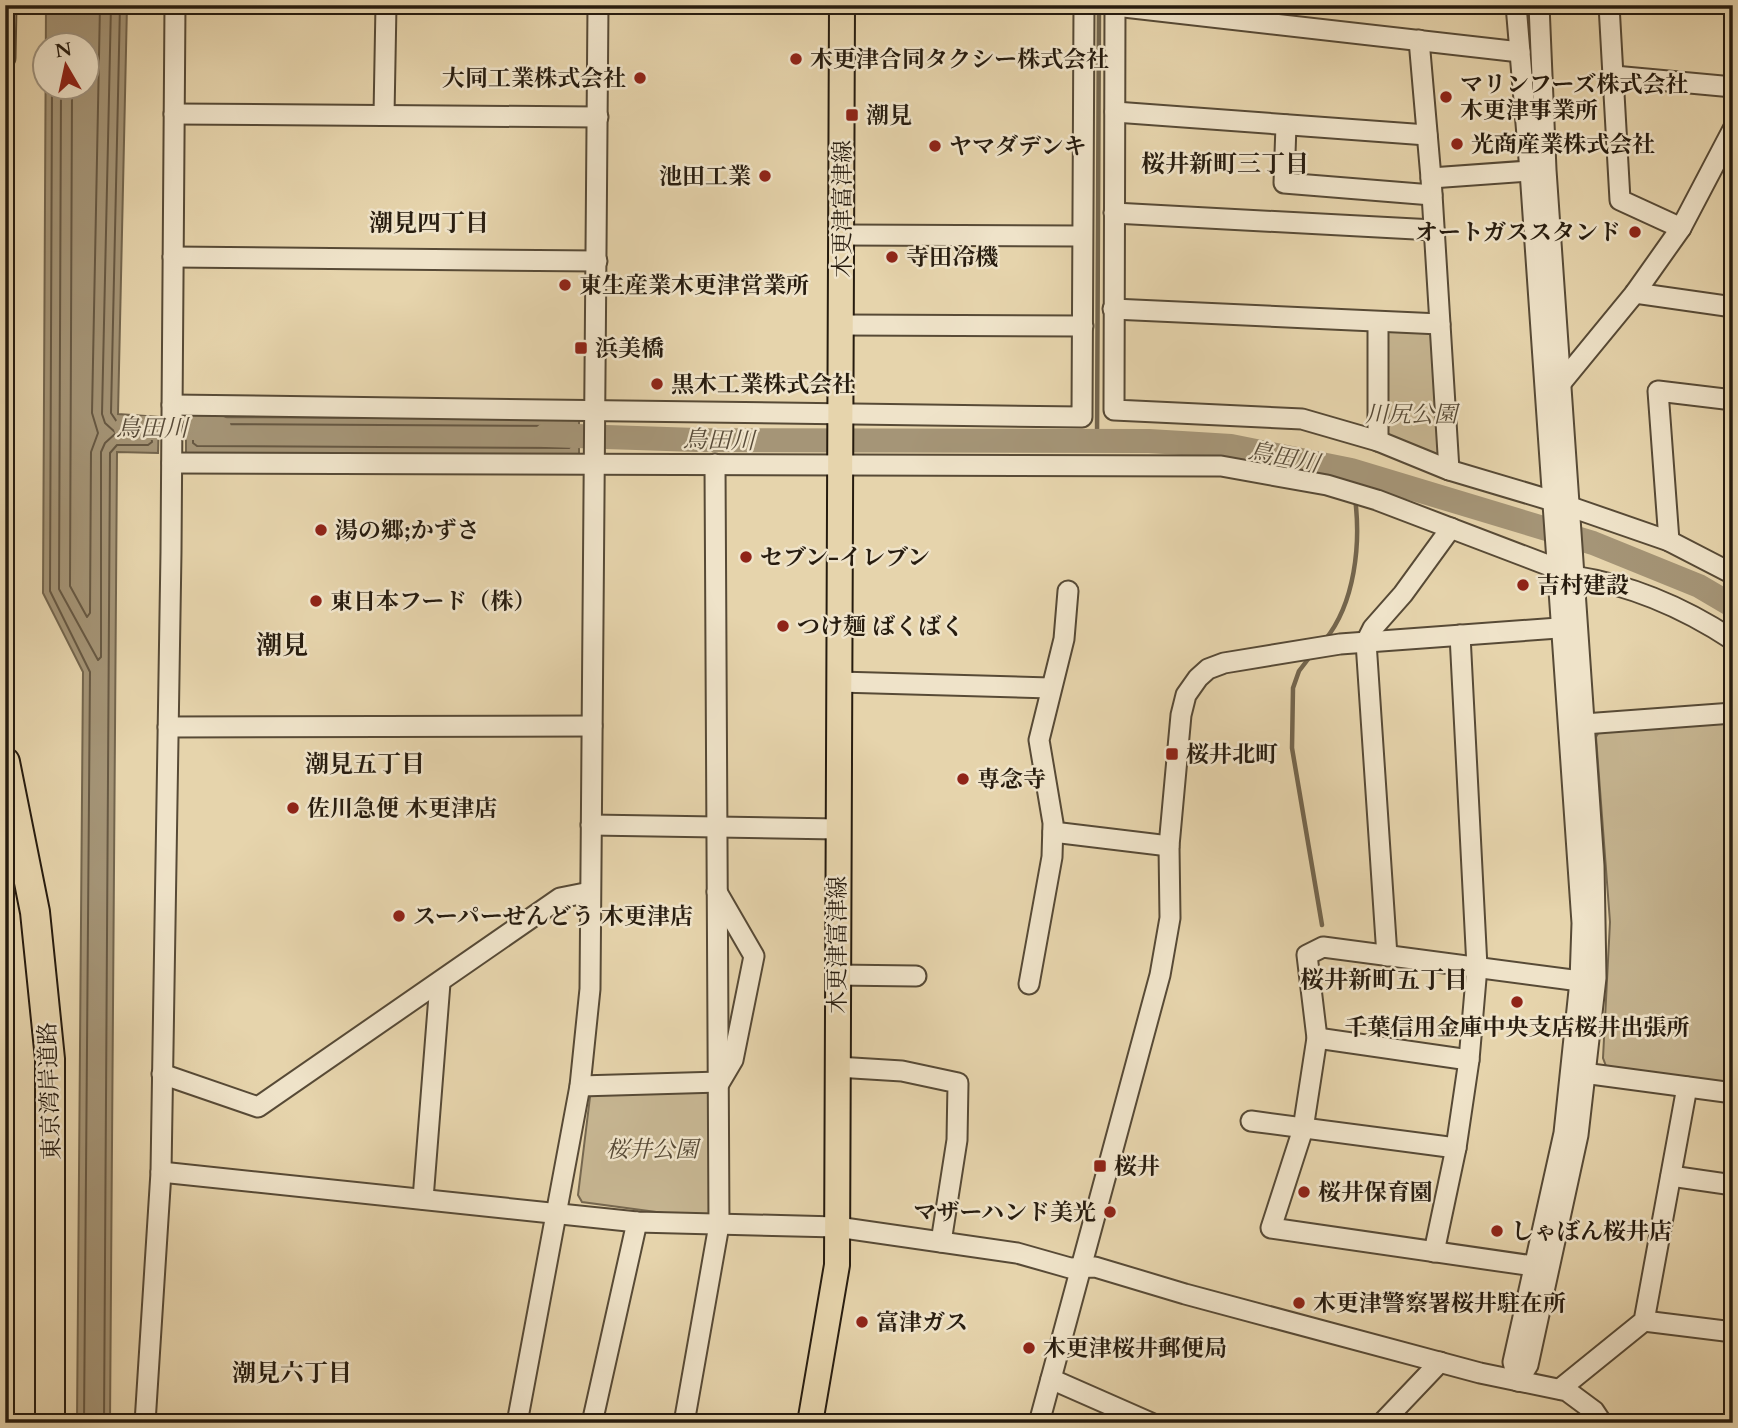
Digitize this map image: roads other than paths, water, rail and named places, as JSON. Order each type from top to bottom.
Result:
[{"type":"highway","name":"東京湾岸道路","points":[[5,762],[35,912],[50,1059],[49,1414]]},
{"type":"main road","name":"木更津富津線","points":[[810,1423],[833,1303],[837,1227],[842,5]]},
{"type":"street","points":[[5,58],[6,5]]},
{"type":"street","points":[[145,1423],[161,1172],[172,458],[175,5]]},
{"type":"street","points":[[384,115],[386,5]]},
{"type":"street","points":[[516,1423],[580,1086],[590,989],[598,5]]},
{"type":"street","points":[[172,410],[595,410],[1082,417],[1084,5]]},
{"type":"street","points":[[1516,5],[1520,52],[1538,171]]},
{"type":"street","points":[[1518,1381],[1528,1365],[1578,1135],[1579,1072],[1579,869],[1566,572],[1538,171],[1539,5]]},
{"type":"street","points":[[1609,5],[1620,200],[1681,228]]},
{"type":"street","points":[[1114,410],[1115,6],[1520,52]]},
{"type":"street","points":[[1419,40],[1432,187],[1449,470]]},
{"type":"street","points":[[1614,76],[1733,87]]},
{"type":"street","points":[[1115,112],[1427,135]]},
{"type":"street","points":[[174,114],[598,117]]},
{"type":"street","points":[[1286,125],[1284,183],[1432,187],[1538,171]]},
{"type":"street","points":[[1553,389],[1635,293],[1681,228],[1733,129]]},
{"type":"street","points":[[1114,213],[1434,230]]},
{"type":"street","points":[[842,235],[1082,236]]},
{"type":"street","points":[[173,257],[597,261]]},
{"type":"street","points":[[1635,293],[1733,307]]},
{"type":"street","points":[[1113,309],[1440,324]]},
{"type":"street","points":[[1378,322],[1378,441]]},
{"type":"street","points":[[842,325],[1083,326]]},
{"type":"street","points":[[1669,541],[1658,391],[1733,400]]},
{"type":"street","points":[[1082,410],[1302,419],[1378,441],[1449,470],[1669,541],[1733,575]]},
{"type":"street","points":[[172,458],[594,464],[1221,467],[1327,485],[1451,527],[1566,572],[1653,596],[1697,616],[1733,640]]},
{"type":"street","points":[[684,1423],[719,1225],[715,464]]},
{"type":"street","points":[[1387,956],[1366,642],[1373,628],[1403,594],[1451,527]]},
{"type":"street","points":[[1029,984],[1052,857],[1053,832],[1039,740],[1049,688],[1064,639],[1068,591]]},
{"type":"street","points":[[1039,1423],[1160,975],[1170,918],[1169,846],[1181,715],[1186,695],[1208,669],[1224,663],[1366,642],[1569,627]]},
{"type":"street","points":[[1518,1381],[1513,1362],[1579,1072],[1596,978],[1596,924],[1584,724],[1569,627]]},
{"type":"street","points":[[1434,1252],[1469,1060],[1477,967],[1460,635]]},
{"type":"street","points":[[839,682],[1049,688]]},
{"type":"street","points":[[1584,724],[1733,713]]},
{"type":"street","points":[[168,727],[592,726]]},
{"type":"street","points":[[591,825],[838,829]]},
{"type":"street","points":[[1053,832],[1169,846]]},
{"type":"street","points":[[716,889],[754,956],[733,1060],[720,1082]]},
{"type":"street","points":[[162,1074],[258,1107],[560,898],[590,892]]},
{"type":"street","points":[[1533,1266],[1271,1228],[1303,1129],[1317,1038],[1307,955],[1323,947],[1580,981]]},
{"type":"street","points":[[836,975],[916,976]]},
{"type":"street","points":[[423,1199],[440,983]]},
{"type":"street","points":[[1317,1038],[1469,1060]]},
{"type":"street","points":[[836,1068],[902,1071],[958,1083],[957,1140],[941,1242]]},
{"type":"street","points":[[1579,1072],[1733,1093]]},
{"type":"street","points":[[580,1086],[720,1082]]},
{"type":"street","points":[[1560,1389],[1644,1321],[1687,1087]]},
{"type":"street","points":[[1251,1121],[1455,1148]]},
{"type":"street","points":[[161,1172],[636,1222],[837,1227],[1017,1253],[1070,1268],[1095,1267],[1198,1298],[1440,1362],[1560,1389],[1594,1411],[1602,1423]]},
{"type":"street","points":[[1671,1176],[1733,1185]]},
{"type":"street","points":[[592,1423],[636,1222]]},
{"type":"street","points":[[1644,1321],[1733,1332]]},
{"type":"street","points":[[1382,1423],[1440,1362]]},
{"type":"street","points":[[1051,1379],[1151,1423]]},
{"type":"water","points":[[46,5],[127,5],[118,414],[159,417],[158,453],[117,452],[110,1423],[77,1423],[83,672],[43,593],[46,102],[102,102],[102,32],[46,32]]},
{"type":"water","points":[[186,417],[579,419],[579,455],[186,453]]},
{"type":"waterway","points":[[1097,441],[1099,5]]},
{"type":"waterway","name":"鳥田川","points":[[126,428],[219,428]]},
{"type":"waterway","name":"鳥田川","points":[[546,435],[697,440],[1149,441],[1231,446],[1351,470],[1593,543],[1699,586],[1733,606]]},
{"type":"waterway","points":[[1351,470],[1353,486]]},
{"type":"waterway","points":[[1325,640],[1343,609],[1354,572],[1357,534],[1355,498]]},
{"type":"waterway","points":[[1312,654],[1299,671],[1293,688],[1292,748],[1322,925]]},
{"type":"place","name":"木更津合同タクシー株式会社","points":[[796,59]]},
{"type":"place","name":"大同工業株式会社","points":[[640,78]]},
{"type":"place","name":"マリンフーズ株式会社 木更津事業所","points":[[1446,97]]},
{"type":"place","name":"潮見","points":[[852,115]]},
{"type":"place","name":"光商産業株式会社","points":[[1457,144]]},
{"type":"place","name":"ヤマダデンキ","points":[[935,146]]},
{"type":"place","name":"池田工業","points":[[765,176]]},
{"type":"place","name":"オートガススタンド","points":[[1635,232]]},
{"type":"place","name":"寺田冷機","points":[[892,257]]},
{"type":"place","name":"東生産業木更津営業所","points":[[565,285]]},
{"type":"place","name":"浜美橋","points":[[581,348]]},
{"type":"place","name":"黒木工業株式会社","points":[[657,384]]},
{"type":"place","name":"湯の郷;かずさ","points":[[321,530]]},
{"type":"place","name":"セブン-イレブン","points":[[746,557]]},
{"type":"place","name":"吉村建設","points":[[1523,585]]},
{"type":"place","name":"東日本フード（株）","points":[[316,601]]},
{"type":"place","name":"つけ麺 ばくばく","points":[[783,626]]},
{"type":"place","name":"桜井北町","points":[[1172,754]]},
{"type":"place","name":"専念寺","points":[[963,779]]},
{"type":"place","name":"佐川急便 木更津店","points":[[293,808]]},
{"type":"place","name":"スーパーせんどう 木更津店","points":[[399,916]]},
{"type":"place","name":"千葉信用金庫中央支店桜井出張所","points":[[1517,1002]]},
{"type":"place","name":"桜井","points":[[1100,1166]]},
{"type":"place","name":"桜井保育園","points":[[1304,1192]]},
{"type":"place","name":"マザーハンド美光","points":[[1110,1212]]},
{"type":"place","name":"しゃぼん桜井店","points":[[1497,1231]]},
{"type":"place","name":"木更津警察署桜井駐在所","points":[[1299,1303]]},
{"type":"place","name":"富津ガス","points":[[862,1322]]},
{"type":"place","name":"木更津桜井郵便局","points":[[1029,1348]]},
{"type":"district","name":"桜井新町三丁目","points":[[1225,164]]},
{"type":"district","name":"潮見四丁目","points":[[429,223]]},
{"type":"district","name":"潮見","points":[[282,645]]},
{"type":"district","name":"潮見五丁目","points":[[365,764]]},
{"type":"district","name":"桜井新町五丁目","points":[[1384,980]]},
{"type":"district","name":"潮見六丁目","points":[[292,1373]]},
{"type":"park label","name":"川尻公園","points":[[1411,414]]},
{"type":"park label","name":"桜井公園","points":[[652,1149]]}]
